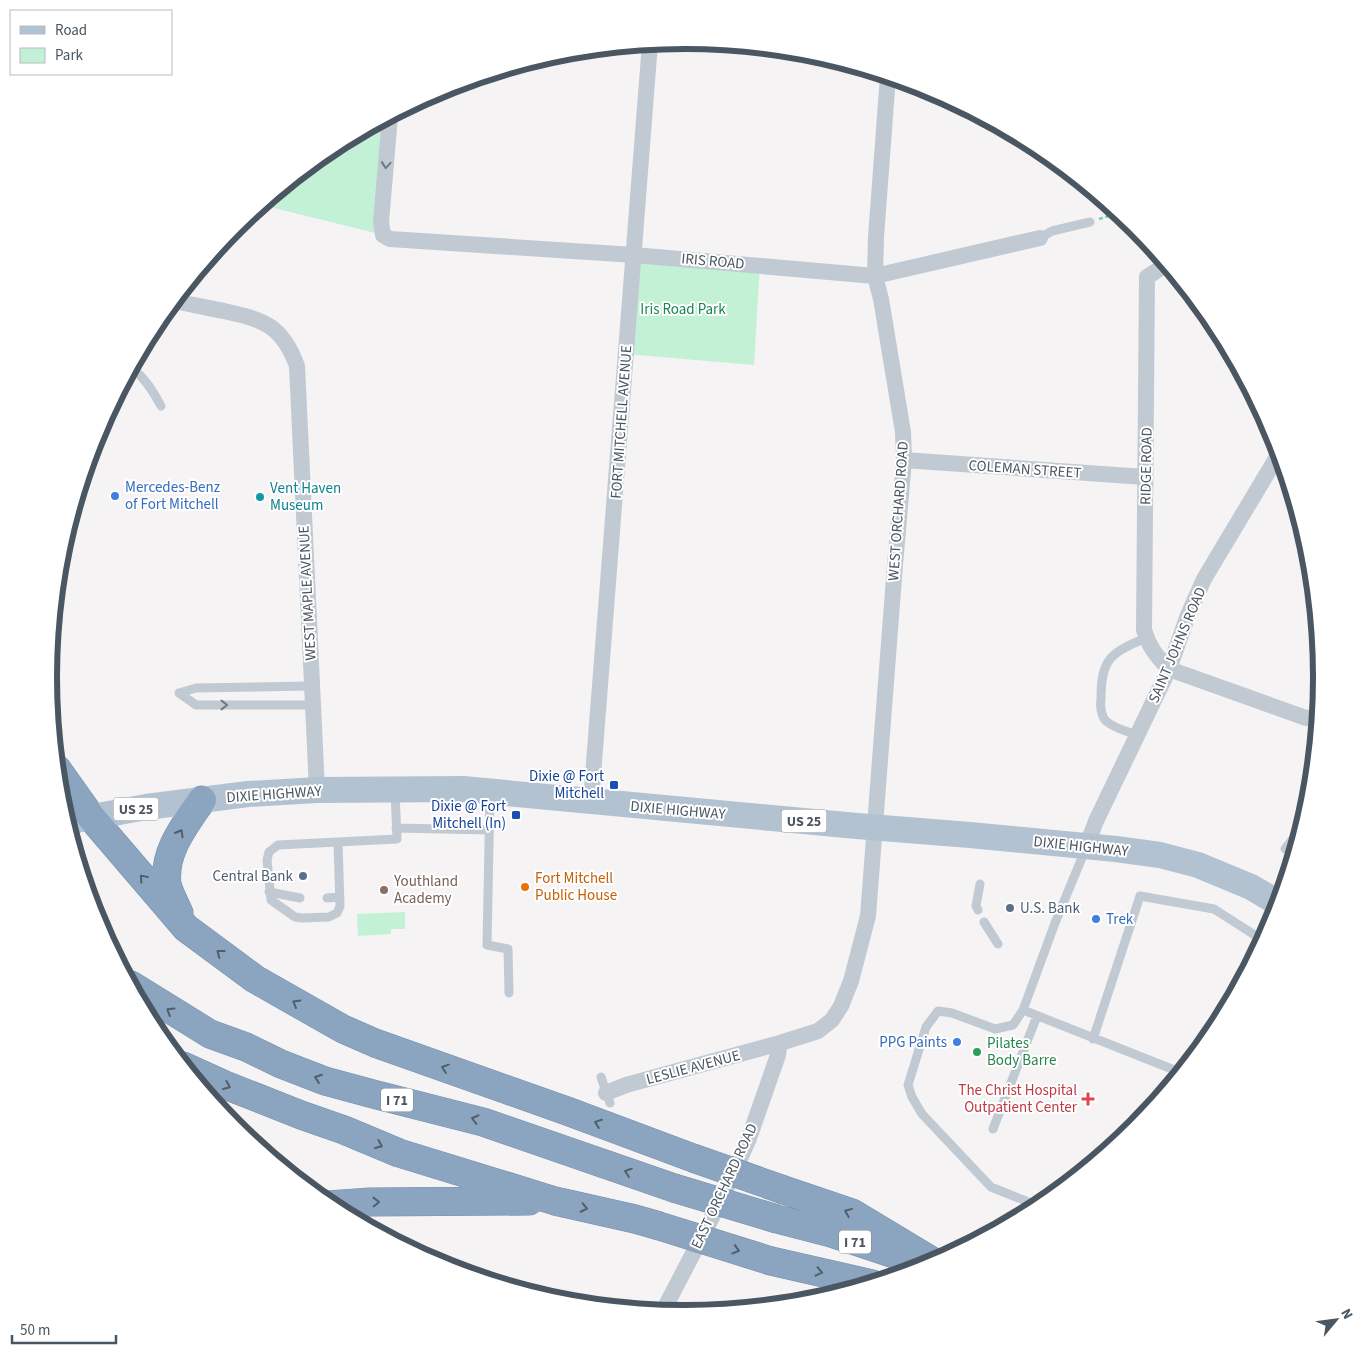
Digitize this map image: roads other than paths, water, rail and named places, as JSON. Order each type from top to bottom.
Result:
[{"type":"highway","points":[[68,797],[78,820],[186,928],[255,979],[343,1029],[374,1043],[852,1213],[925,1258]]},
{"type":"highway","points":[[186,928],[167,885],[167,862],[178,835],[202,800]]},
{"type":"highway","name":"I 71","points":[[140,991],[210,1034],[325,1080],[483,1122],[674,1188],[831,1234],[898,1256],[919,1261]]},
{"type":"highway","name":"I 71","points":[[197,1073],[224,1085],[344,1130],[399,1153],[555,1201],[635,1219],[771,1261],[860,1281]]},
{"type":"highway","points":[[342,1204],[370,1202],[555,1201]]},
{"type":"main road","name":"DIXIE HIGHWAY","points":[[78,820],[146,807],[248,794],[317,790],[463,789],[876,828],[1087,845],[1160,855],[1198,865],[1251,887],[1273,900]]},
{"type":"street","name":"FORT MITCHELL AVENUE","points":[[591,801],[650,50]]},
{"type":"street","name":"WEST ORCHARD ROAD","points":[[876,828],[904,460],[903,432],[881,299],[875,276],[888,82]]},
{"type":"street","name":"IRIS ROAD","points":[[389,123],[381,222],[383,235],[390,239],[634,255],[875,276],[1040,238]]},
{"type":"street","name":"RIDGE ROAD","points":[[1162,267],[1147,277],[1144,630],[1154,654],[1170,669]]},
{"type":"street","name":"WEST MAPLE AVENUE","points":[[182,303],[252,317],[266,324],[285,340],[291,349],[297,366],[317,790]]},
{"type":"street","name":"COLEMAN STREET","points":[[904,460],[1145,477]]},
{"type":"street","name":"SAINT JOHNS ROAD","points":[[1087,845],[1096,821],[1170,669],[1188,615],[1204,579],[1275,460]]},
{"type":"street","points":[[1170,669],[1306,718],[1313,717]]},
{"type":"street","points":[[780,1043],[818,1031],[832,1020],[841,1006],[868,916],[876,828]]},
{"type":"street","name":"LESLIE AVENUE","points":[[608,1098],[626,1085],[780,1043]]},
{"type":"street","name":"EAST ORCHARD ROAD","points":[[666,1306],[721,1200],[748,1141],[778,1055],[780,1043]]},
{"type":"lane","points":[[1040,238],[1052,231],[1090,222]]},
{"type":"lane","points":[[137,372],[154,391],[161,406]]},
{"type":"lane","points":[[1138,735],[1115,727],[1104,719],[1100,708],[1101,679],[1106,664],[1116,652],[1146,638]]},
{"type":"lane","points":[[311,686],[196,688],[179,693],[196,705],[312,705]]},
{"type":"lane","points":[[338,842],[340,906],[337,912],[329,917],[295,917],[271,900],[267,860],[269,852],[278,845],[397,839],[395,789]]},
{"type":"lane","points":[[490,791],[486,945],[508,949],[509,993]]},
{"type":"lane","points":[[396,828],[489,830]]},
{"type":"lane","points":[[1285,848],[1294,837]]},
{"type":"lane","points":[[1030,1203],[991,1187],[922,1114],[912,1097],[908,1085],[926,1027],[938,1011],[952,1013],[995,1029],[1013,1025],[1023,1010],[1055,923],[1087,845]]},
{"type":"lane","points":[[978,910],[976,906],[980,884]]},
{"type":"lane","points":[[269,892],[300,898]]},
{"type":"lane","points":[[1093,1039],[1140,896],[1214,909],[1258,937]]},
{"type":"lane","points":[[327,898],[340,897]]},
{"type":"lane","points":[[984,922],[998,944]]},
{"type":"lane","points":[[1023,1010],[1175,1071]]},
{"type":"lane","points":[[994,1129],[1037,1016]]},
{"type":"lane","points":[[601,1077],[608,1098]]},
{"type":"place","name":"Mercedes-Benz of Fort Mitchell","points":[[115,496]]},
{"type":"place","name":"Vent Haven Museum","points":[[260,497]]},
{"type":"place","name":"Dixie @ Fort Mitchell","points":[[614,785]]},
{"type":"place","name":"Dixie @ Fort Mitchell (In)","points":[[516,815]]},
{"type":"place","name":"Central Bank","points":[[303,876]]},
{"type":"place","name":"Fort Mitchell Public House","points":[[525,887]]},
{"type":"place","name":"Youthland Academy","points":[[384,890]]},
{"type":"place","name":"U.S. Bank","points":[[1010,908]]},
{"type":"place","name":"Trek","points":[[1096,919]]},
{"type":"place","name":"PPG Paints","points":[[957,1042]]},
{"type":"place","name":"Pilates Body Barre","points":[[977,1052]]},
{"type":"place","name":"The Christ Hospital Outpatient Center","points":[[1088,1099]]},
{"type":"park label","name":"Iris Road Park","points":[[683,309]]}]
